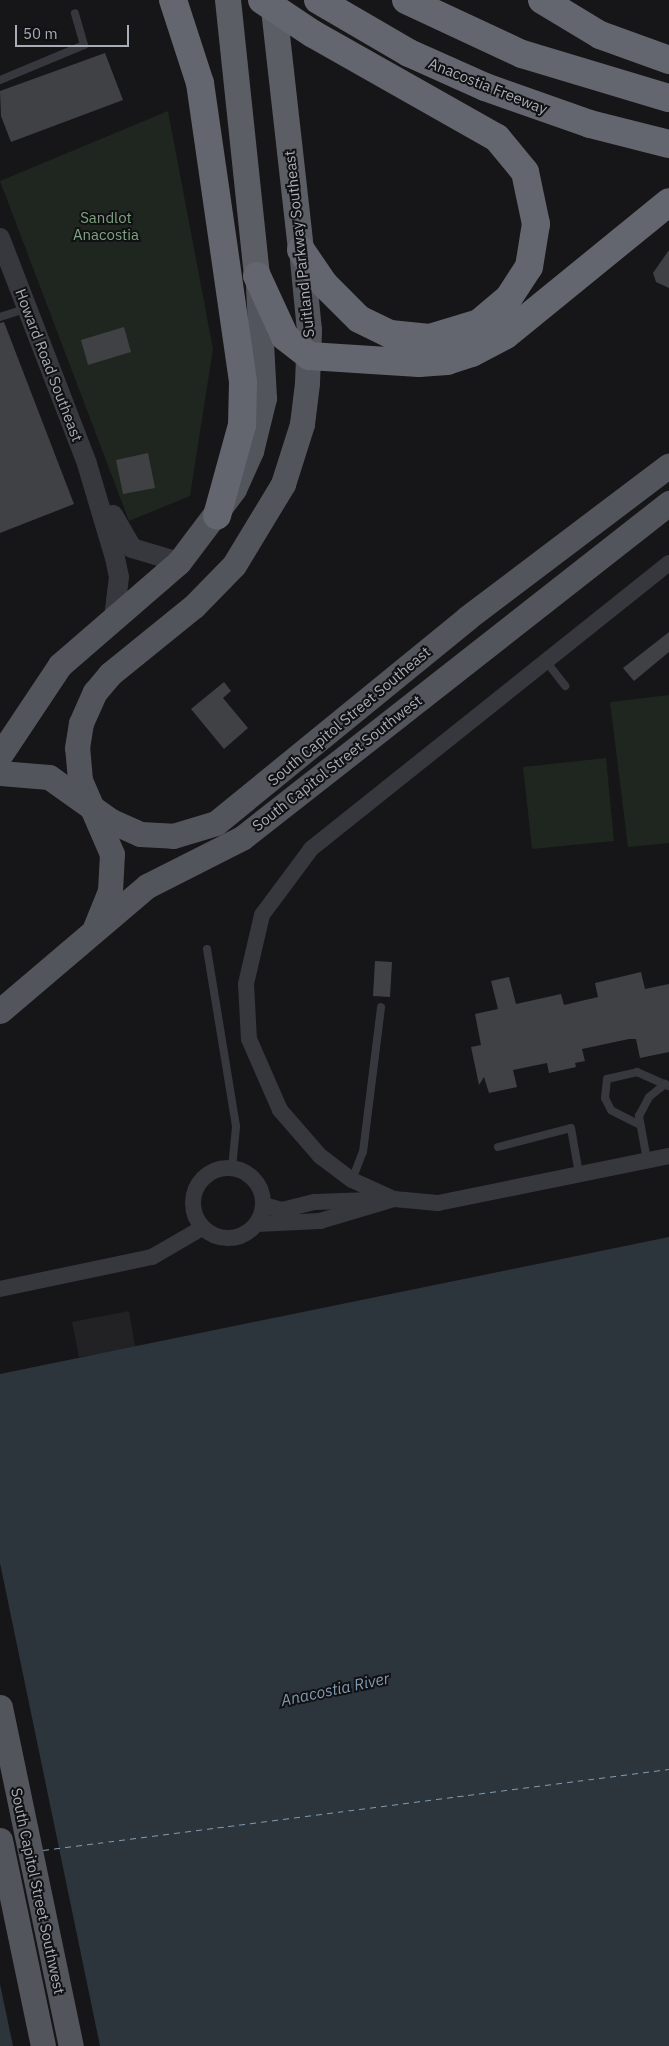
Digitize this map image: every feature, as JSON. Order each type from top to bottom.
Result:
[{"type":"highway","points":[[228,0],[257,276],[285,337],[309,356],[420,363],[472,353],[516,327],[669,202]]},
{"type":"highway","points":[[262,0],[313,34],[497,138],[513,154],[529,184],[536,232],[529,267],[500,308],[467,329],[430,338],[390,334],[359,319],[324,284],[301,250]]},
{"type":"highway","name":"Suitland Parkway Southeast","points":[[273,0],[301,250]]},
{"type":"highway","name":"Anacostia Freeway","points":[[318,0],[409,53],[485,87],[590,124],[669,144]]},
{"type":"highway","points":[[406,0],[522,54],[669,98]]},
{"type":"highway","points":[[542,0],[600,36],[669,60]]},
{"type":"highway","points":[[177,10],[194,61],[243,390],[242,424],[217,516]]},
{"type":"main road","name":"Suitland Parkway Southeast","points":[[92,934],[108,897],[113,867],[108,836],[90,804],[77,754],[88,703],[110,674],[208,594],[256,534],[290,467],[305,405],[309,356],[301,250]]},
{"type":"main road","points":[[0,755],[60,665],[114,616],[179,562],[217,516],[245,465],[264,398],[257,276]]},
{"type":"main road","name":"South Capitol Street Southeast","points":[[0,773],[49,777],[122,827],[149,836],[194,832],[225,818],[475,612],[669,466]]},
{"type":"main road","name":"South Capitol Street Southwest","points":[[0,1011],[157,879],[242,838],[669,503]]},
{"type":"main road","name":"South Capitol Street Southwest","points":[[0,1707],[71,2046]]},
{"type":"main road","points":[[0,1840],[43,2046]]},
{"type":"street","name":"Howard Road Southeast","points":[[0,238],[87,464],[118,567],[114,616]]},
{"type":"street","name":"Howard Road Southeast","points":[[87,464],[127,544],[139,553],[179,562]]},
{"type":"street","points":[[394,1199],[352,1180],[302,1136],[280,1110],[256,1062],[249,1039],[246,984],[262,915],[311,849],[545,660],[669,563]]},
{"type":"street","points":[[264,1205],[282,1210],[315,1202],[394,1199],[438,1203],[669,1156]]},
{"type":"street","points":[[232,1168],[258,1185],[264,1205],[257,1224],[248,1233],[230,1238],[212,1235],[202,1228],[193,1208],[196,1187],[211,1172],[232,1168]]},
{"type":"street","points":[[257,1224],[320,1221],[394,1199]]},
{"type":"street","points":[[0,1289],[152,1257],[202,1228]]},
{"type":"lane","points":[[0,80],[84,45],[75,13]]},
{"type":"lane","points":[[0,317],[27,308]]},
{"type":"lane","points":[[545,660],[565,686]]},
{"type":"lane","points":[[207,949],[236,1127],[232,1168]]},
{"type":"lane","points":[[352,1180],[363,1152],[380,1007]]},
{"type":"lane","points":[[638,1124],[611,1110],[605,1098],[607,1079],[637,1072],[667,1085]]},
{"type":"lane","points":[[647,1160],[638,1124],[648,1097],[667,1085]]},
{"type":"lane","points":[[498,1146],[571,1128],[579,1174]]},
{"type":"shaded area","points":[[129,1311],[135,1346],[219,1335],[79,1357],[72,1322]]},
{"type":"green space","name":"Sandlot Anacostia","points":[[168,111],[213,349],[190,496],[129,521],[0,181]]},
{"type":"green space","points":[[669,695],[669,843],[628,847],[610,702]]},
{"type":"green space","points":[[606,758],[614,841],[532,849],[523,767]]},
{"type":"water","name":"Anacostia River","points":[[669,1237],[669,2046],[0,2046],[0,1374]]},
{"type":"pier","points":[[0,1563],[100,2046],[13,2046],[0,1984]]},
{"type":"building","points":[[105,53],[123,100],[11,142],[1,116],[0,91]]},
{"type":"building","points":[[669,250],[669,288],[656,282],[653,273]]},
{"type":"building","points":[[4,322],[74,504],[0,533],[0,323]]},
{"type":"building","points":[[124,327],[131,352],[88,365],[81,340]]},
{"type":"building","points":[[148,453],[155,488],[123,494],[116,460]]},
{"type":"building","points":[[669,632],[669,652],[634,681],[623,668]]},
{"type":"building","points":[[224,682],[231,691],[223,698],[248,728],[224,749],[191,709]]},
{"type":"building","points":[[375,961],[392,962],[390,997],[373,996]]},
{"type":"building","points":[[641,972],[645,989],[669,984],[669,1052],[640,1058],[636,1039],[629,1039],[582,1049],[585,1061],[575,1063],[576,1067],[549,1073],[547,1063],[513,1070],[517,1087],[489,1093],[484,1077],[479,1085],[471,1047],[481,1045],[475,1014],[498,1009],[491,981],[509,977],[516,1004],[561,994],[564,1005],[598,997],[595,983]]},
{"type":"ferry route","points":[[43,1850],[669,1769]]}]
